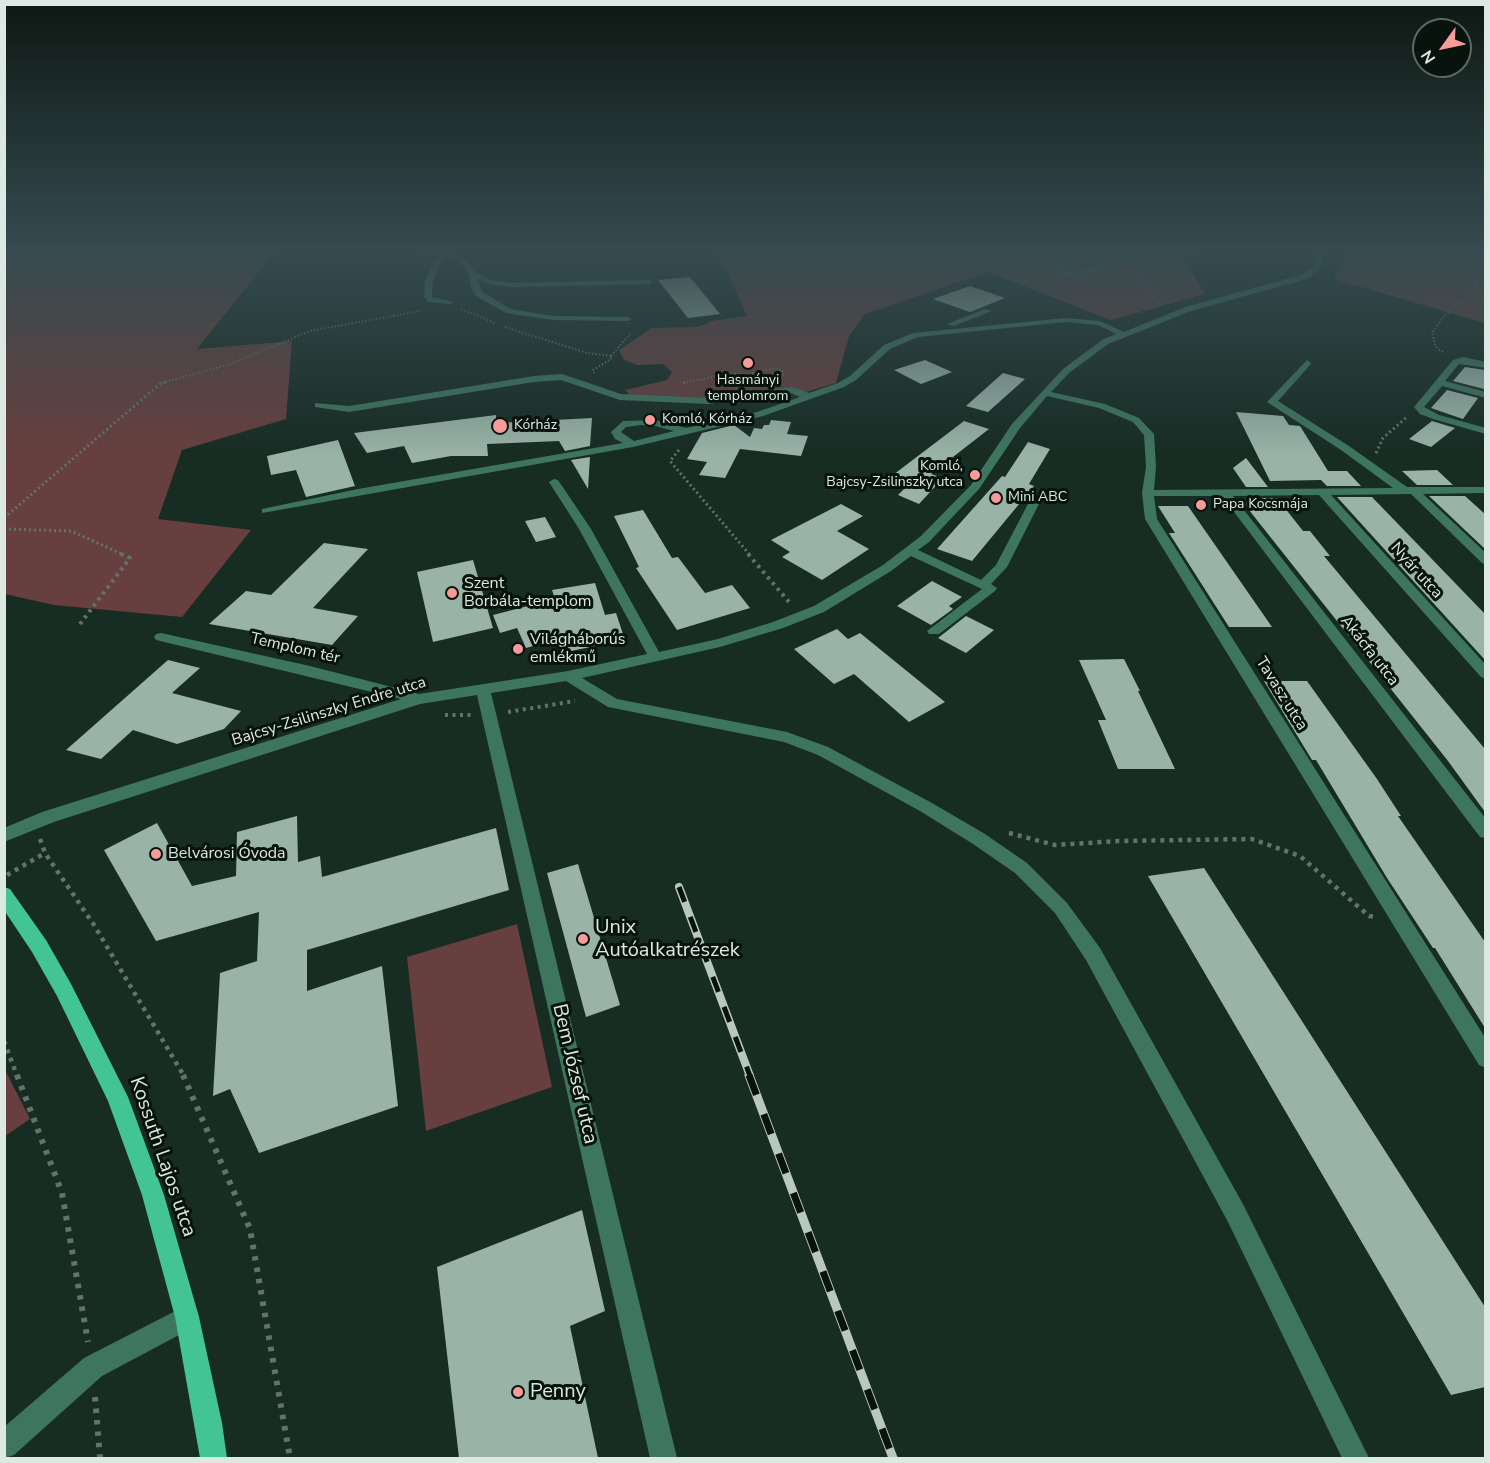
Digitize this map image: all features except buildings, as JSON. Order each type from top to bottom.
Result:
[{"type":"main road","name":"Kossuth Lajos utca","points":[[4,894],[39,946],[64,990],[117,1097],[153,1195],[187,1317],[214,1458]]},
{"type":"street","points":[[947,330],[949,324],[960,320]]},
{"type":"street","points":[[266,512],[369,489],[633,444],[760,414],[841,386],[853,378],[872,358],[895,342],[916,335],[947,330],[1075,320]]},
{"type":"street","points":[[1081,320],[1100,323],[1122,334]]},
{"type":"street","name":"Bajcsy-Zsilinszky Endre utca","points":[[4,835],[48,817],[419,699],[568,676],[720,643],[778,625],[819,609],[910,551],[975,487],[1016,426],[1066,371],[1106,342],[1158,320]]},
{"type":"street","points":[[1485,365],[1460,361],[1439,382],[1420,407],[1422,412],[1485,431]]},
{"type":"street","points":[[1307,363],[1272,402],[1408,490],[1485,560]]},
{"type":"street","points":[[318,405],[349,409],[534,379],[562,377],[597,391],[620,397],[662,400],[734,399],[792,390],[809,397]]},
{"type":"street","points":[[1439,382],[1485,395]]},
{"type":"street","name":"Tavasz utca","points":[[1045,393],[1102,406],[1136,420],[1149,434],[1151,467],[1148,493],[1151,519],[1485,1058]]},
{"type":"street","points":[[633,444],[619,437],[616,432],[623,424],[655,423],[688,432]]},
{"type":"street","points":[[554,482],[585,529],[655,657]]},
{"type":"street","points":[[1148,493],[1485,490]]},
{"type":"street","name":"Nyár utca","points":[[1322,491],[1485,674]]},
{"type":"street","name":"Akácfa utca","points":[[1225,492],[1485,832]]},
{"type":"street","points":[[983,585],[1001,567],[1034,504]]},
{"type":"street","points":[[910,551],[991,588],[934,632]]},
{"type":"street","name":"Templom tér","points":[[161,637],[310,670],[419,699]]},
{"type":"street","points":[[568,676],[613,703],[787,737],[823,751],[979,839],[1020,868],[1053,900],[1094,954],[1236,1214],[1356,1458]]},
{"type":"street","name":"Bem József utca","points":[[483,690],[664,1458]]},
{"type":"street","points":[[4,1445],[93,1367],[187,1317]]},
{"type":"path","points":[[4,518],[160,384],[230,364],[310,331],[370,320]]},
{"type":"path","points":[[486,320],[587,353],[611,356]]},
{"type":"path","points":[[1441,320],[1432,333],[1436,347],[1460,361]]},
{"type":"path","points":[[597,391],[609,384],[595,375],[593,370],[611,359],[631,332]]},
{"type":"path","points":[[1379,472],[1381,464],[1376,454],[1383,438],[1420,407]]},
{"type":"path","points":[[678,451],[670,461],[778,591]]},
{"type":"path","points":[[4,529],[72,531],[130,558],[80,624]]},
{"type":"path","points":[[490,714],[603,696]]},
{"type":"path","points":[[37,833],[45,853],[94,925],[187,1081],[250,1229],[290,1458]]},
{"type":"path","points":[[1119,841],[1252,839],[1300,856],[1369,916],[1400,921]]},
{"type":"path","points":[[4,876],[45,853]]},
{"type":"path","points":[[4,1041],[62,1193],[93,1367],[100,1458]]},
{"type":"shaded area","points":[[5,320],[220,320],[197,349],[292,341],[286,419],[182,450],[158,519],[251,530],[182,617],[54,605],[5,594]]},
{"type":"shaded area","points":[[860,320],[849,336],[836,383],[803,393],[796,390],[714,400],[630,395],[625,390],[667,380],[672,372],[663,364],[637,365],[624,360],[619,350],[652,328],[698,327],[712,321]]},
{"type":"shaded area","points":[[517,924],[552,1087],[426,1131],[407,957]]},
{"type":"shaded area","points":[[4,1068],[30,1119],[5,1136],[4,1136]]},
{"type":"railway","points":[[679,887],[750,1076]]},
{"type":"railway","points":[[749,1075],[893,1458]]},
{"type":"place","name":"Hasmányi templomrom","points":[[748,363]]},
{"type":"place","name":"Komló, Kórház","points":[[650,420]]},
{"type":"place","name":"Kórház","points":[[500,426]]},
{"type":"place","name":"Komló, Bajcsy-Zsilinszky utca","points":[[975,475]]},
{"type":"place","name":"Mini ABC","points":[[996,498]]},
{"type":"place","name":"Papa Kocsmája","points":[[1201,505]]},
{"type":"place","name":"Szent Borbála-templom","points":[[452,593]]},
{"type":"place","name":"Világháborús emlékmű","points":[[518,649]]},
{"type":"place","name":"Belvárosi Óvoda","points":[[156,854]]},
{"type":"place","name":"Unix Autóalkatrészek","points":[[583,939]]},
{"type":"place","name":"Penny","points":[[518,1392]]}]
